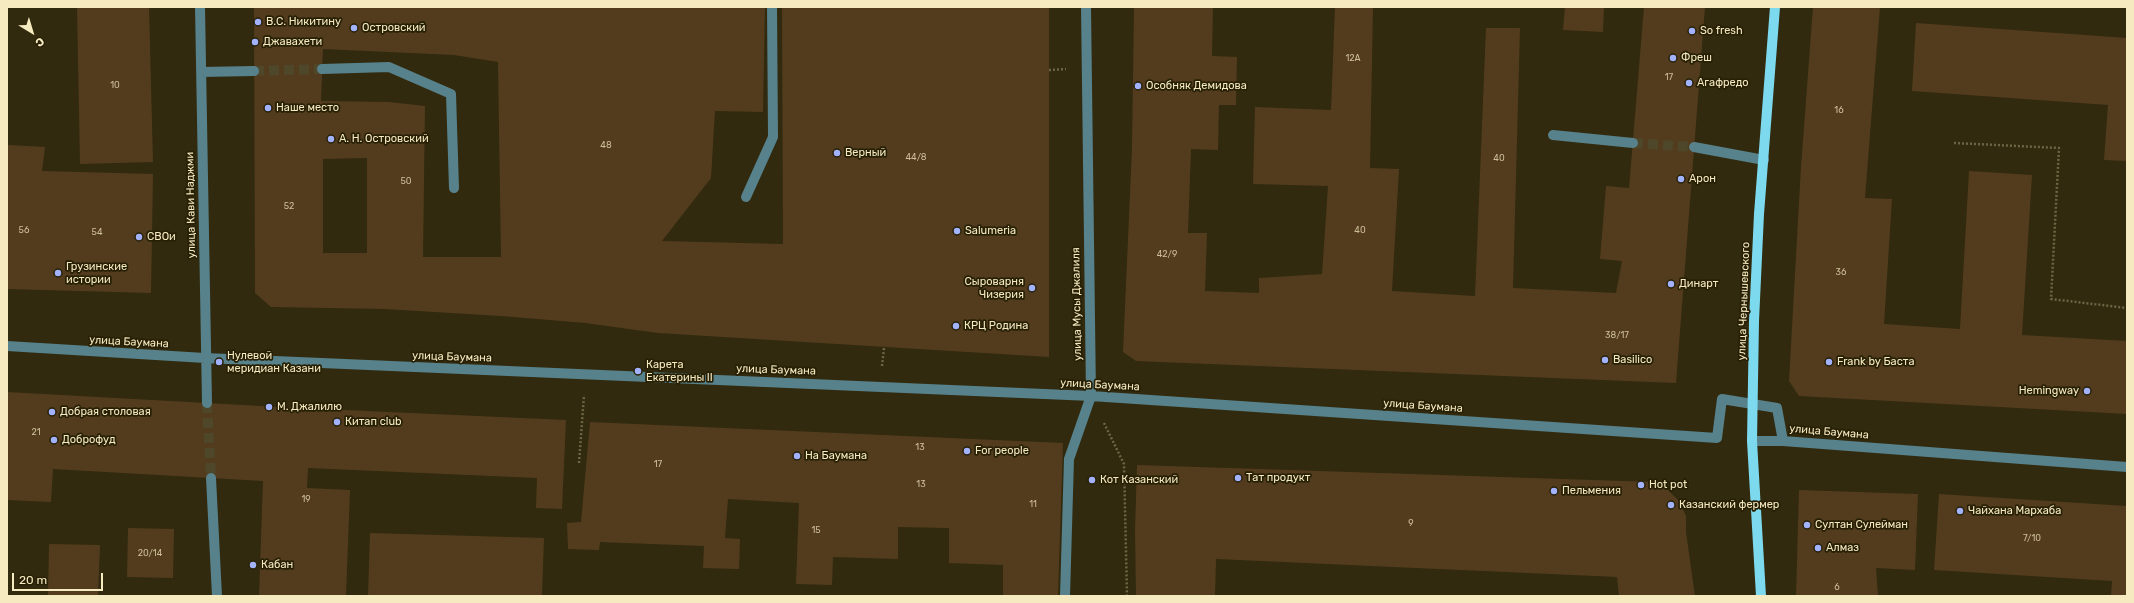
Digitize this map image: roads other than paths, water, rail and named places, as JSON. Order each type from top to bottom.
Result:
[{"type":"main road","name":"улица Чернышевского","points":[[1761,596],[1752,441],[1754,313],[1774,7]]},
{"type":"street","name":"улица Кави Наджми","points":[[200,7],[205,358],[207,403]]},
{"type":"street","points":[[746,197],[773,137],[772,7]]},
{"type":"street","name":"улица Мусы Джалиля","points":[[1065,596],[1069,459],[1091,396],[1086,7]]},
{"type":"street","points":[[322,69],[389,67],[451,94],[454,188]]},
{"type":"street","points":[[201,72],[254,71]]},
{"type":"street","points":[[1553,135],[1633,143]]},
{"type":"street","points":[[1694,147],[1764,160]]},
{"type":"street","name":"улица Баумана","points":[[7,346],[205,358],[1091,396],[1717,438],[1722,399],[1776,408],[1783,441],[2127,467]]},
{"type":"street","points":[[1752,441],[1783,441]]},
{"type":"street","points":[[211,478],[217,596]]},
{"type":"tunnel","points":[[254,71],[322,69]]},
{"type":"tunnel","points":[[1633,143],[1694,147]]},
{"type":"tunnel","points":[[207,403],[211,478]]},
{"type":"place","name":"В.С. Никитину","points":[[258,22]]},
{"type":"place","name":"Островский","points":[[354,28]]},
{"type":"place","name":"So fresh","points":[[1692,31]]},
{"type":"place","name":"Джавахети","points":[[255,42]]},
{"type":"place","name":"Фреш","points":[[1673,58]]},
{"type":"place","name":"Агафредо","points":[[1689,83]]},
{"type":"place","name":"Особняк Демидова","points":[[1138,86]]},
{"type":"place","name":"Наше место","points":[[268,108]]},
{"type":"place","name":"А. Н. Островский","points":[[331,139]]},
{"type":"place","name":"Верный","points":[[837,153]]},
{"type":"place","name":"Арон","points":[[1681,179]]},
{"type":"place","name":"Salumeria","points":[[957,231]]},
{"type":"place","name":"СВОи","points":[[139,237]]},
{"type":"place","name":"Грузинские истории","points":[[58,273]]},
{"type":"place","name":"Динарт","points":[[1671,284]]},
{"type":"place","name":"Сыроварня Чизерия","points":[[1032,288]]},
{"type":"place","name":"КРЦ Родина","points":[[956,326]]},
{"type":"place","name":"Basilico","points":[[1605,360]]},
{"type":"place","name":"Нулевой меридиан Казани","points":[[219,362]]},
{"type":"place","name":"Frank by Баста","points":[[1829,362]]},
{"type":"place","name":"Карета Екатерины II","points":[[638,371]]},
{"type":"place","name":"Hemingway","points":[[2087,391]]},
{"type":"place","name":"М. Джалилю","points":[[269,407]]},
{"type":"place","name":"Добрая столовая","points":[[52,412]]},
{"type":"place","name":"Китап club","points":[[337,422]]},
{"type":"place","name":"Доброфуд","points":[[54,440]]},
{"type":"place","name":"For people","points":[[967,451]]},
{"type":"place","name":"На Баумана","points":[[797,456]]},
{"type":"place","name":"Тат продукт","points":[[1238,478]]},
{"type":"place","name":"Кот Казанский","points":[[1092,480]]},
{"type":"place","name":"Hot pot","points":[[1641,485]]},
{"type":"place","name":"Пельмения","points":[[1554,491]]},
{"type":"place","name":"Казанский фермер","points":[[1671,505]]},
{"type":"place","name":"Чайхана Мархаба","points":[[1960,511]]},
{"type":"place","name":"Султан Сулейман","points":[[1807,525]]},
{"type":"place","name":"Алмаз","points":[[1818,548]]},
{"type":"place","name":"Кабан","points":[[253,565]]}]
